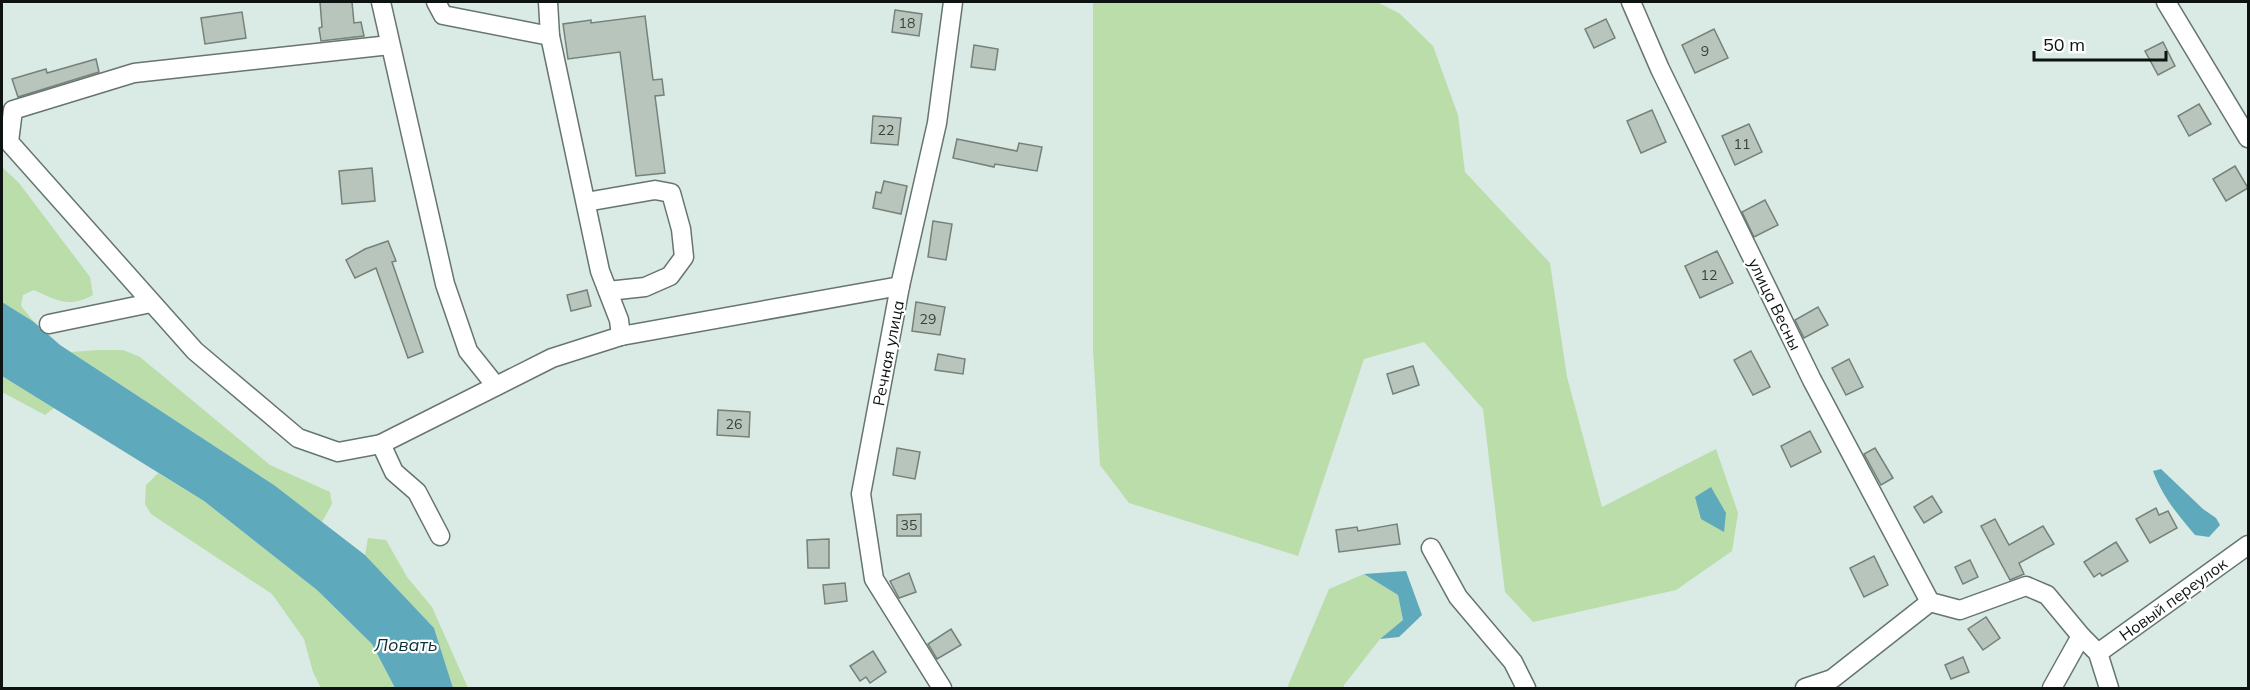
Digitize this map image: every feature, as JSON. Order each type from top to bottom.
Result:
[{"type":"street","points":[[381,2],[445,284],[468,351],[496,386]]},
{"type":"street","points":[[436,2],[443,15],[550,36]]},
{"type":"street","points":[[548,2],[550,36],[600,271],[619,320],[621,336]]},
{"type":"street","name":"Речная улица","points":[[942,688],[874,579],[861,494],[900,286],[937,123],[952,2]]},
{"type":"street","name":"улица Весны","points":[[1631,2],[1660,69],[1812,380],[1930,602]]},
{"type":"street","points":[[2166,2],[2248,138]]},
{"type":"street","points":[[390,45],[134,73],[13,110],[5,134],[195,351],[298,438],[338,452],[381,444],[552,358],[621,336],[900,286]]},
{"type":"street","points":[[586,202],[655,190],[671,193],[681,229],[684,257],[670,276],[645,287],[608,291]]},
{"type":"street","points":[[49,324],[151,303]]},
{"type":"street","points":[[381,444],[394,472],[417,492],[440,536]]},
{"type":"street","name":"Новый переулок","points":[[2098,653],[2248,545]]},
{"type":"street","points":[[1431,548],[1458,597],[1513,662],[1526,688]]},
{"type":"street","points":[[1805,688],[1832,679],[1930,602],[1960,610],[2026,586],[2047,595],[2098,653],[2109,688]]},
{"type":"street","points":[[2052,688],[2081,636]]},
{"type":"green space","points":[[1093,2],[1377,2],[1399,13],[1433,46],[1458,115],[1465,172],[1550,263],[1567,377],[1602,507],[1716,449],[1738,513],[1732,551],[1676,590],[1533,622],[1505,592],[1483,409],[1424,342],[1364,359],[1298,556],[1129,503],[1100,465],[1093,349]]},
{"type":"green space","points":[[2,167],[19,183],[90,277],[93,295],[85,299],[70,302],[57,300],[34,290],[23,295],[21,306],[34,322],[2,302]]},
{"type":"green space","points":[[123,350],[140,357],[270,465],[330,492],[332,504],[322,522],[274,485],[71,352]]},
{"type":"green space","points":[[2,376],[54,408],[45,415],[2,392]]},
{"type":"green space","points":[[158,473],[204,501],[317,590],[372,644],[395,688],[321,688],[313,672],[304,639],[272,594],[151,514],[145,504],[146,485]]},
{"type":"green space","points":[[368,538],[386,540],[407,577],[432,607],[468,688],[453,688],[434,628],[365,555]]},
{"type":"green space","points":[[1364,574],[1398,595],[1403,620],[1380,639],[1344,688],[1287,688],[1329,589]]},
{"type":"water","name":"Ловать","points":[[2,302],[34,322],[60,345],[274,485],[365,555],[434,628],[453,688],[395,688],[372,644],[317,590],[204,501],[2,376]]},
{"type":"water","points":[[2161,469],[2203,509],[2216,518],[2220,525],[2209,537],[2195,535],[2171,505],[2153,471]]},
{"type":"water","points":[[1711,487],[1726,513],[1724,532],[1701,519],[1695,497]]},
{"type":"water","points":[[1406,571],[1422,615],[1399,637],[1380,639],[1403,620],[1398,595],[1364,574]]},
{"type":"building","points":[[320,2],[352,2],[354,23],[361,22],[364,36],[321,41]]},
{"type":"building","points":[[895,10],[922,14],[919,36],[892,32]]},
{"type":"building","points":[[242,12],[246,38],[205,44],[201,18]]},
{"type":"building","points":[[645,16],[653,80],[662,79],[664,95],[655,96],[665,173],[636,176],[620,52],[568,59],[563,24]]},
{"type":"building","points":[[1606,19],[1615,38],[1594,48],[1585,29]]},
{"type":"building","points":[[1714,29],[1728,58],[1695,73],[1682,45]]},
{"type":"building","points":[[2163,42],[2175,66],[2158,75],[2145,51]]},
{"type":"building","points":[[974,45],[998,49],[995,70],[971,67]]},
{"type":"building","points":[[96,59],[99,72],[18,97],[12,79],[46,69],[47,73]]},
{"type":"building","points":[[2199,104],[2211,124],[2189,136],[2178,116]]},
{"type":"building","points":[[1652,110],[1666,142],[1641,153],[1627,121]]},
{"type":"building","points":[[873,116],[901,118],[898,145],[871,143]]},
{"type":"building","points":[[1749,124],[1762,152],[1735,165],[1722,136]]},
{"type":"building","points":[[957,139],[1017,151],[1019,143],[1042,147],[1037,171],[995,164],[994,167],[953,158]]},
{"type":"building","points":[[2235,166],[2248,188],[2226,201],[2213,179]]},
{"type":"building","points":[[372,168],[375,201],[342,204],[339,171]]},
{"type":"building","points":[[884,181],[907,186],[901,214],[873,208],[876,192],[881,193]]},
{"type":"building","points":[[1765,200],[1778,225],[1754,237],[1742,212]]},
{"type":"building","points":[[933,221],[952,224],[946,260],[928,257]]},
{"type":"building","points":[[388,241],[396,261],[392,262],[423,352],[408,358],[376,268],[355,278],[346,260],[365,249]]},
{"type":"building","points":[[1717,251],[1733,283],[1700,298],[1685,266]]},
{"type":"building","points":[[587,290],[591,306],[571,311],[567,295]]},
{"type":"building","points":[[916,302],[945,307],[940,335],[912,331]]},
{"type":"building","points":[[1818,307],[1828,325],[1804,338],[1795,320]]},
{"type":"building","points":[[1751,351],[1770,387],[1753,395],[1734,360]]},
{"type":"building","points":[[938,354],[965,359],[963,374],[935,370]]},
{"type":"building","points":[[1849,359],[1863,387],[1846,395],[1832,368]]},
{"type":"building","points":[[1413,366],[1419,385],[1393,394],[1387,374]]},
{"type":"building","points":[[718,410],[750,412],[749,437],[717,435]]},
{"type":"building","points":[[1810,431],[1821,452],[1791,467],[1781,446]]},
{"type":"building","points":[[897,448],[920,452],[915,479],[893,475]]},
{"type":"building","points":[[1875,448],[1893,478],[1881,485],[1864,454]]},
{"type":"building","points":[[1932,496],[1942,512],[1924,523],[1914,507]]},
{"type":"building","points":[[2156,508],[2159,515],[2168,511],[2177,528],[2150,543],[2136,519]]},
{"type":"building","points":[[921,514],[921,536],[897,536],[897,515]]},
{"type":"building","points":[[1995,519],[2009,545],[2043,526],[2054,544],[2019,563],[2024,574],[2010,580],[1981,526]]},
{"type":"building","points":[[1397,524],[1400,544],[1339,552],[1336,530],[1357,527],[1358,531]]},
{"type":"building","points":[[829,539],[829,568],[808,568],[807,540]]},
{"type":"building","points":[[2116,542],[2128,561],[2102,576],[2100,573],[2094,577],[2084,562]]},
{"type":"building","points":[[1874,556],[1888,585],[1864,597],[1850,568]]},
{"type":"building","points":[[1970,560],[1978,577],[1963,584],[1955,567]]},
{"type":"building","points":[[909,573],[916,592],[899,598],[890,581]]},
{"type":"building","points":[[845,583],[847,601],[825,604],[823,585]]},
{"type":"building","points":[[1986,617],[2000,638],[1983,650],[1968,629]]},
{"type":"building","points":[[951,629],[961,645],[937,659],[928,644]]},
{"type":"building","points":[[873,651],[886,672],[870,683],[866,677],[860,681],[850,666]]},
{"type":"building","points":[[1963,657],[1969,672],[1951,679],[1945,665]]}]
